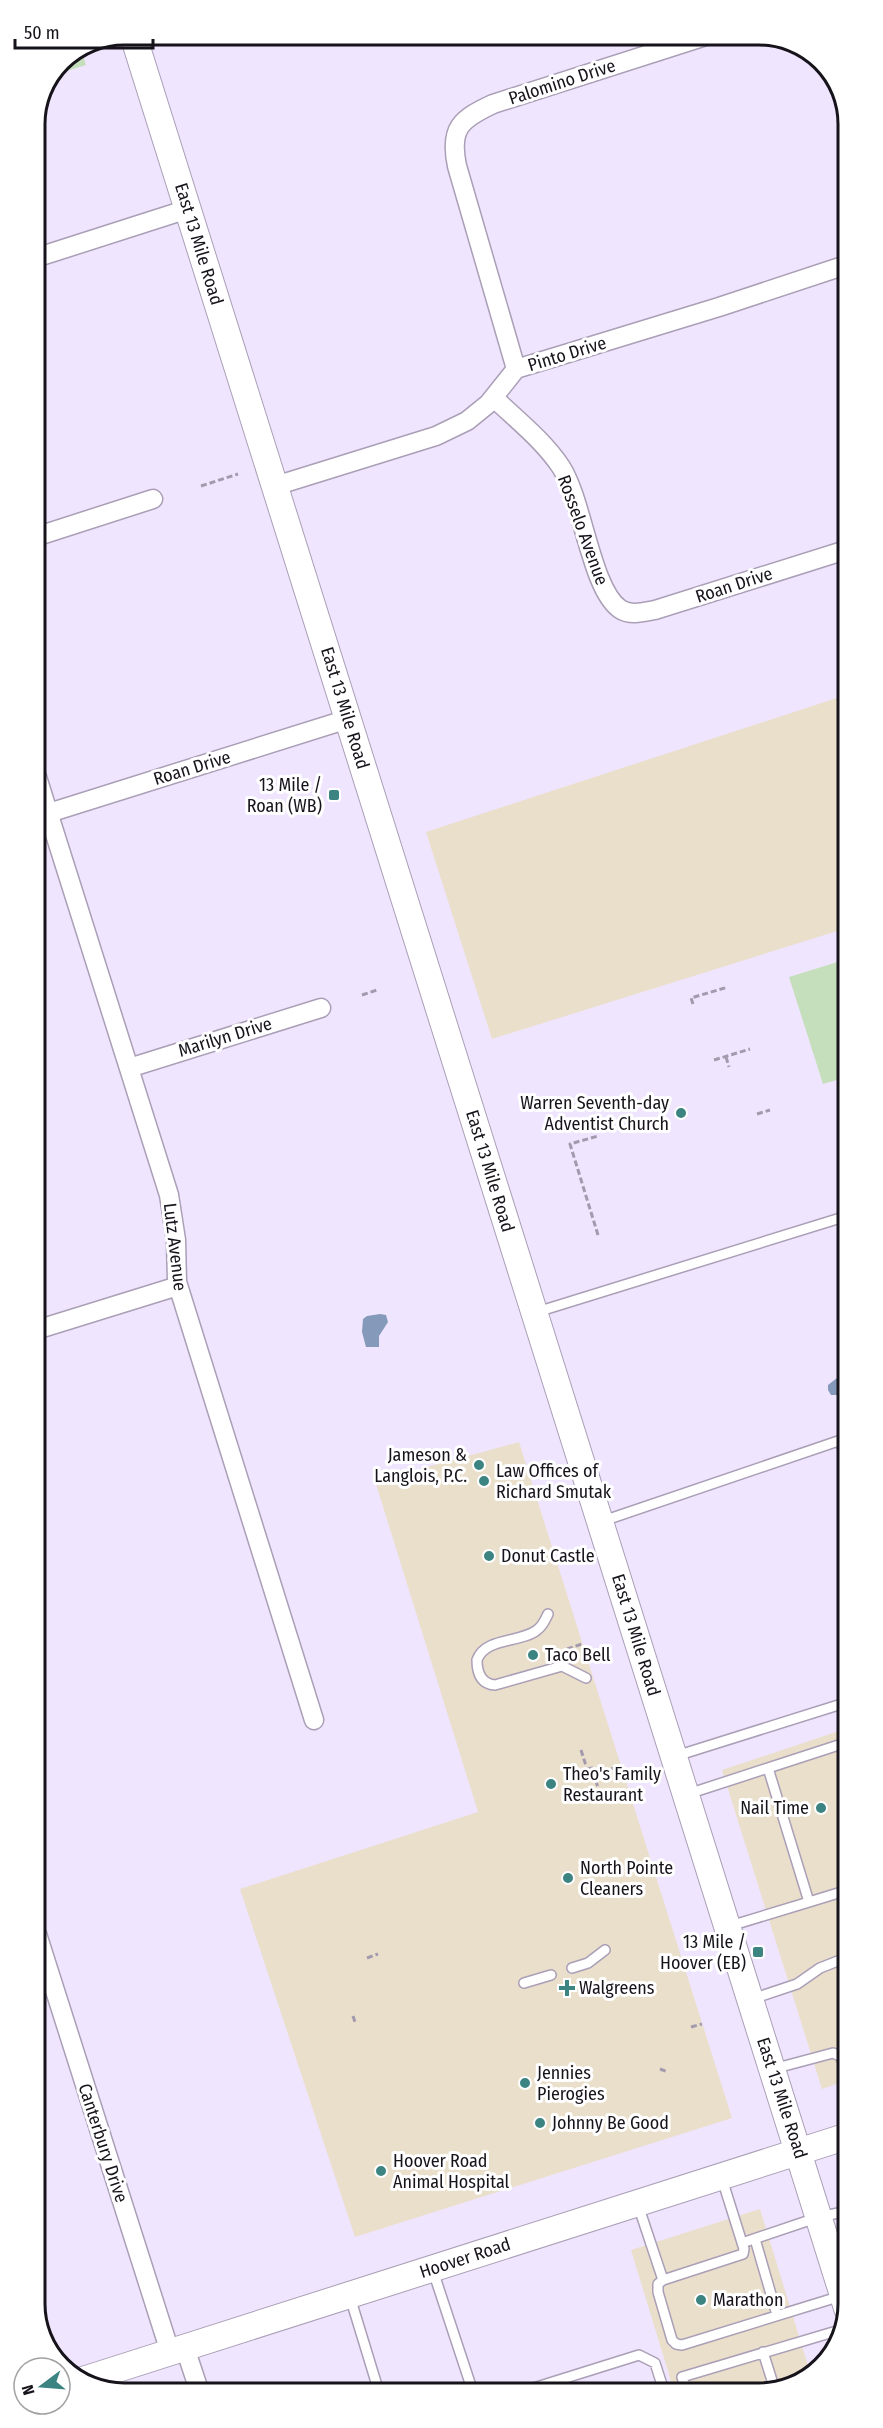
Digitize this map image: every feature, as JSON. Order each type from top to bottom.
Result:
[{"type":"main road","name":"East 13 Mile Road","points":[[136,45],[838,2273]]},
{"type":"main road","name":"Hoover Road","points":[[93,2377],[838,2139]]},
{"type":"street","name":"Palomino Drive","points":[[516,369],[457,166],[454,152],[456,130],[471,116],[493,104],[679,45]]},
{"type":"street","points":[[45,255],[188,209]]},
{"type":"street","name":"Pinto Drive","points":[[275,486],[436,436],[467,421],[494,398],[516,369],[838,269]]},
{"type":"street","name":"Rosselo Avenue","points":[[494,398],[545,447],[561,468],[570,484],[602,587],[609,599],[621,610]]},
{"type":"street","points":[[45,534],[153,499]]},
{"type":"street","name":"Roan Drive","points":[[621,610],[636,614],[655,610],[838,553]]},
{"type":"street","name":"Roan Drive","points":[[45,814],[348,719]]},
{"type":"street","name":"Lutz Avenue","points":[[45,824],[129,1068],[172,1209],[178,1286],[314,1720]]},
{"type":"street","name":"Marilyn Drive","points":[[129,1068],[321,1008]]},
{"type":"street","points":[[45,1327],[178,1286]]},
{"type":"street","name":"Canterbury Drive","points":[[45,1958],[177,2350],[195,2383]]},
{"type":"lane","points":[[535,1313],[838,1219]]},
{"type":"lane","points":[[600,1522],[838,1441]]},
{"type":"lane","points":[[548,1614],[535,1632],[484,1650],[477,1660],[480,1676],[487,1683],[495,1685],[562,1666],[586,1678]]},
{"type":"lane","points":[[674,1757],[838,1705]]},
{"type":"lane","points":[[686,1795],[838,1745]]},
{"type":"lane","points":[[768,1768],[809,1902]]},
{"type":"lane","points":[[728,1927],[838,1893]]},
{"type":"lane","points":[[572,1968],[588,1963],[605,1950]]},
{"type":"lane","points":[[751,1999],[797,1984],[820,1968],[838,1961]]},
{"type":"lane","points":[[524,1983],[551,1975]]},
{"type":"lane","points":[[773,2069],[833,2053],[838,2055]]},
{"type":"lane","points":[[721,2176],[742,2243],[743,2254],[663,2280],[658,2284],[658,2292],[675,2344],[838,2296]]},
{"type":"lane","points":[[637,2202],[663,2280]]},
{"type":"lane","points":[[742,2243],[819,2217],[838,2213]]},
{"type":"lane","points":[[755,2239],[777,2315]]},
{"type":"lane","points":[[432,2268],[471,2383]]},
{"type":"lane","points":[[349,2295],[375,2383]]},
{"type":"lane","points":[[684,2383],[682,2377],[832,2332]]},
{"type":"lane","points":[[763,2352],[772,2381]]},
{"type":"lane","points":[[550,2383],[639,2355],[656,2363],[661,2383]]},
{"type":"path","points":[[201,486],[238,474]]},
{"type":"path","points":[[693,1004],[691,998],[728,987]]},
{"type":"path","points":[[362,995],[377,990]]},
{"type":"path","points":[[714,1060],[750,1048]]},
{"type":"path","points":[[726,1056],[729,1067]]},
{"type":"path","points":[[757,1114],[770,1110]]},
{"type":"path","points":[[598,1136],[570,1144],[598,1235]]},
{"type":"path","points":[[567,1649],[582,1644]]},
{"type":"path","points":[[581,1750],[587,1770],[592,1768],[594,1774],[599,1791],[594,1792],[596,1801]]},
{"type":"path","points":[[594,1774],[621,1766]]},
{"type":"path","points":[[367,1958],[378,1954]]},
{"type":"path","points":[[353,2016],[355,2022]]},
{"type":"path","points":[[691,2027],[702,2024]]},
{"type":"path","points":[[660,2069],[668,2072]]},
{"type":"shaded area","points":[[838,698],[838,931],[492,1039],[426,832]]},
{"type":"shaded area","points":[[519,1442],[732,2118],[355,2237],[240,1889],[478,1812],[375,1481]]},
{"type":"shaded area","points":[[838,1731],[838,2083],[822,2089],[722,1770]]},
{"type":"shaded area","points":[[760,2209],[808,2366],[794,2375],[769,2382],[672,2383],[631,2250]]},
{"type":"green space","points":[[83,56],[86,65],[65,72]]},
{"type":"green space","points":[[838,962],[838,1080],[823,1084],[789,977]]},
{"type":"water","points":[[380,1314],[386,1315],[388,1322],[379,1336],[379,1347],[366,1347],[362,1332],[363,1319]]},
{"type":"water","points":[[837,1378],[838,1395],[831,1395],[828,1385]]},
{"type":"place","name":"13 Mile / Roan (WB)","points":[[334,795]]},
{"type":"place","name":"Warren Seventh-day Adventist Church","points":[[681,1113]]},
{"type":"place","name":"Jameson & Langlois, P.C.","points":[[479,1465]]},
{"type":"place","name":"Law Offices of Richard Smutak","points":[[484,1481]]},
{"type":"place","name":"Donut Castle","points":[[489,1556]]},
{"type":"place","name":"Taco Bell","points":[[533,1655]]},
{"type":"place","name":"Theo's Family Restaurant","points":[[551,1784]]},
{"type":"place","name":"Nail Time","points":[[821,1808]]},
{"type":"place","name":"North Pointe Cleaners","points":[[568,1878]]},
{"type":"place","name":"13 Mile / Hoover (EB)","points":[[758,1952]]},
{"type":"place","name":"Walgreens","points":[[567,1988]]},
{"type":"place","name":"Jennies Pierogies","points":[[525,2083]]},
{"type":"place","name":"Johnny Be Good","points":[[540,2123]]},
{"type":"place","name":"Hoover Road Animal Hospital","points":[[381,2171]]},
{"type":"place","name":"Marathon","points":[[701,2300]]}]
